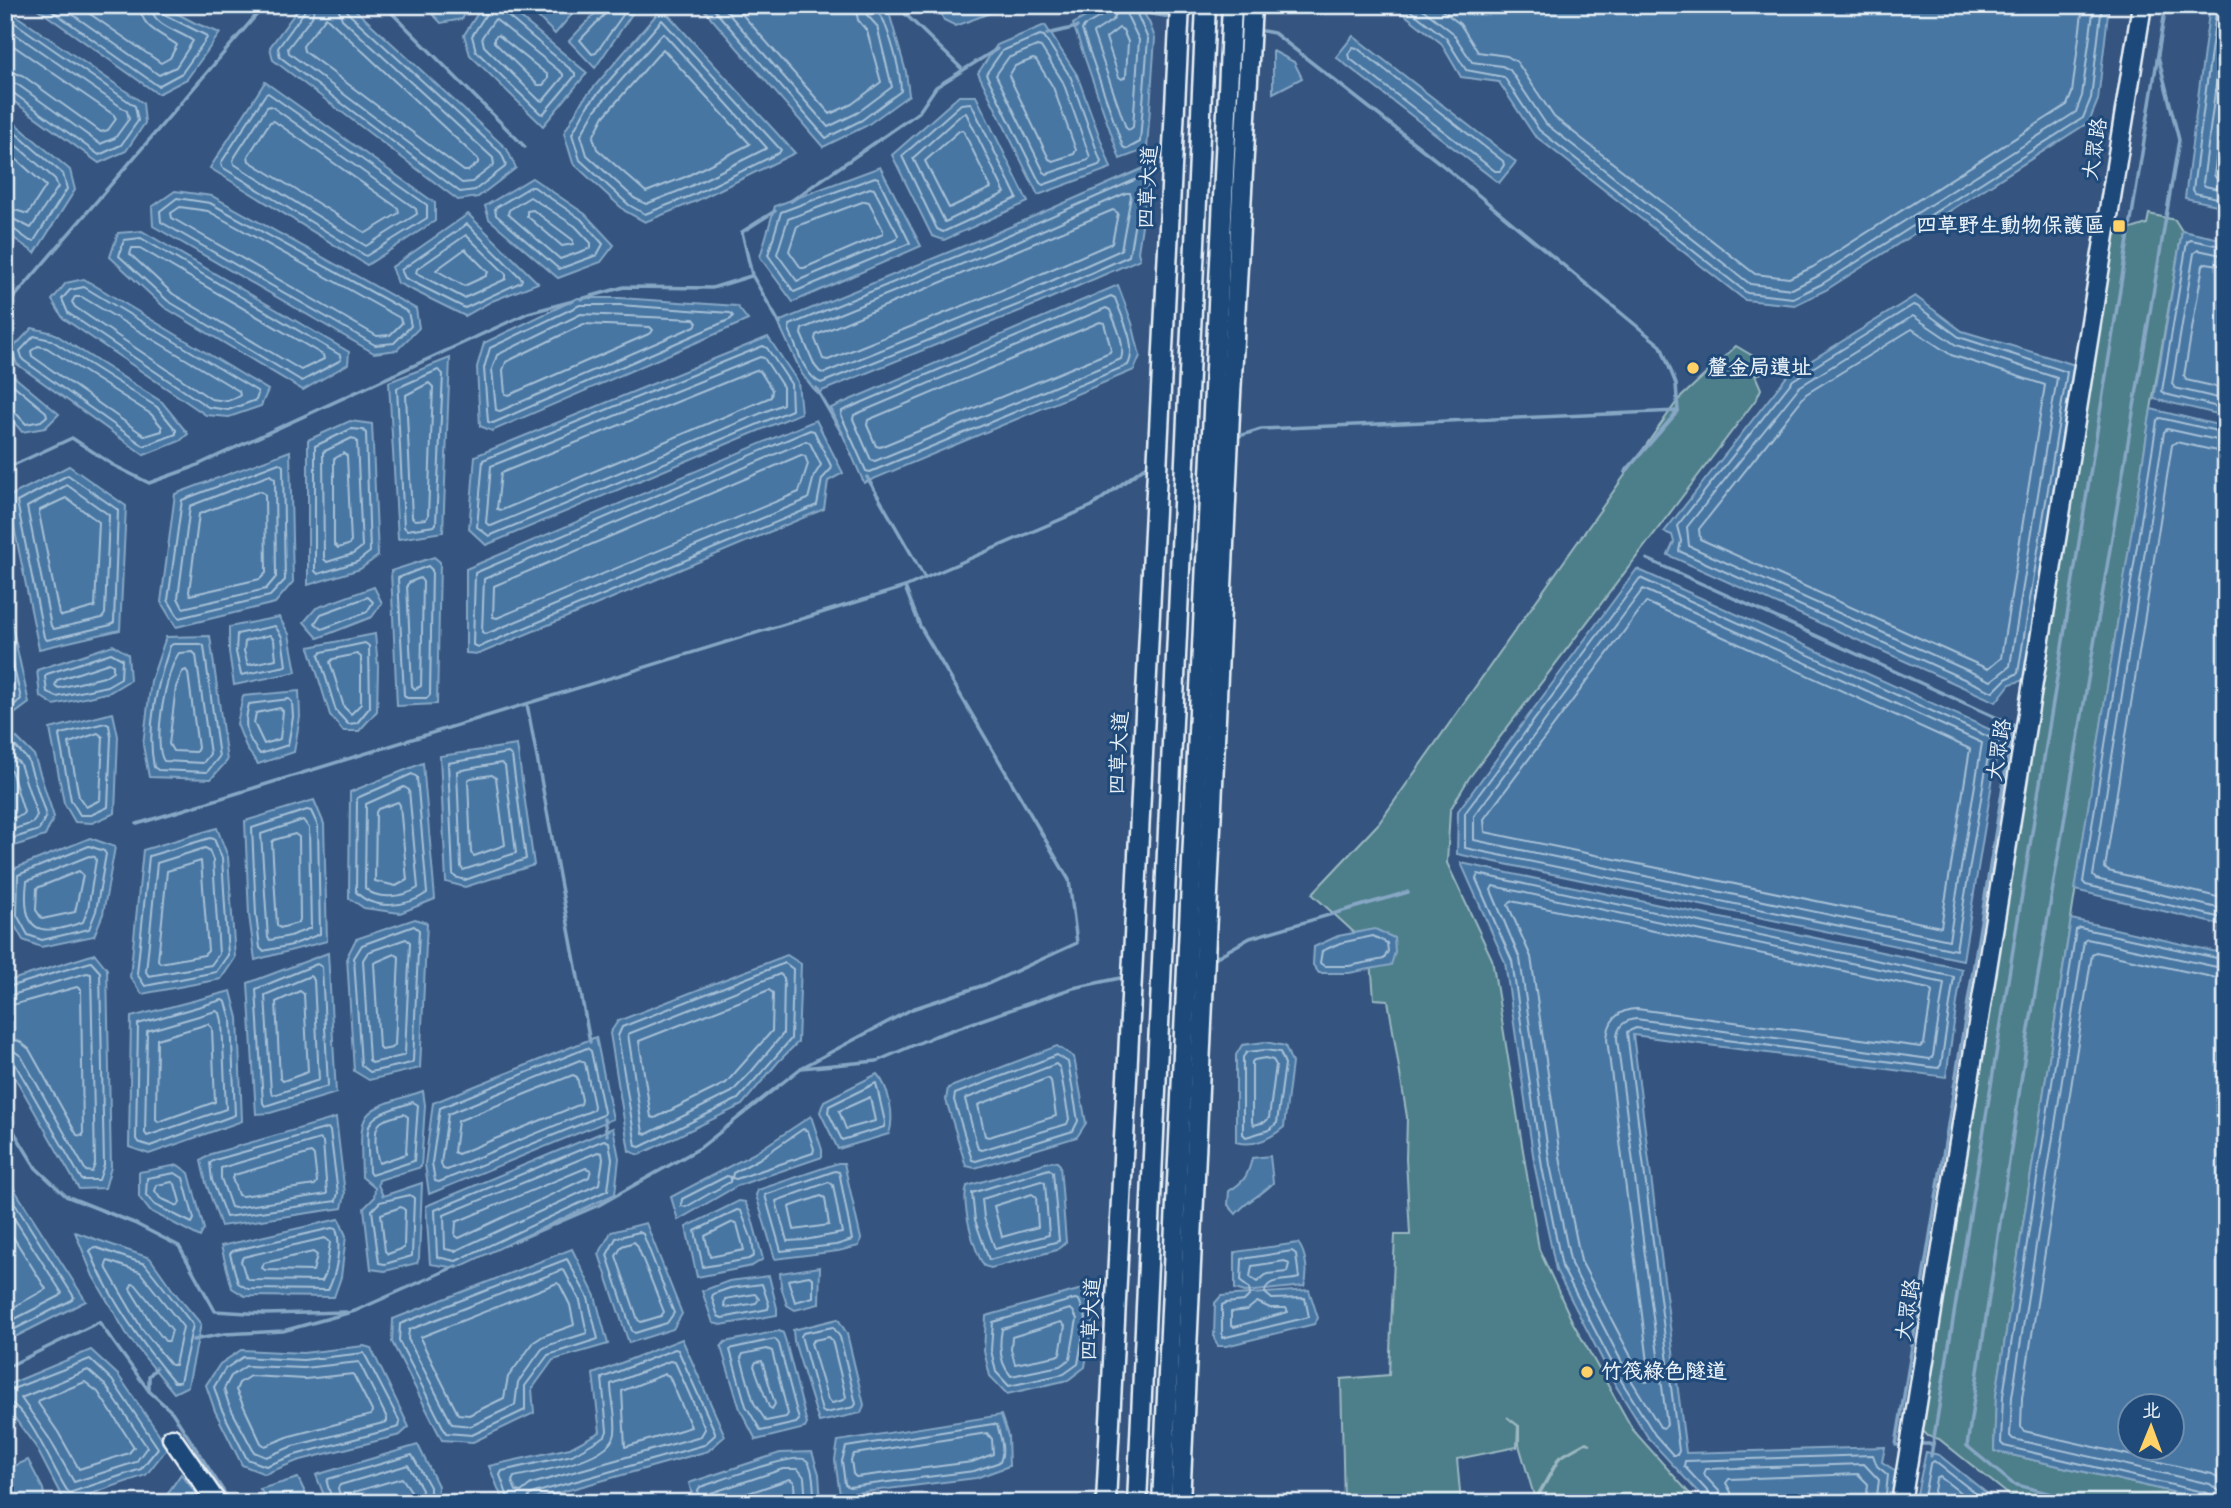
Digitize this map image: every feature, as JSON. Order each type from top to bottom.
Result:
[{"type":"street","name":"四草大道","points":[[1106,1503],[1180,5]]},
{"type":"street","points":[[1137,1503],[1206,5]]},
{"type":"street","points":[[1161,1503],[1232,5]]},
{"type":"street","points":[[1180,1503],[1229,428],[1252,5]]},
{"type":"street","name":"大眾路","points":[[1901,1503],[2142,5]]},
{"type":"street","points":[[172,1438],[218,1503]]},
{"type":"green space","points":[[2149,214],[2175,220],[2182,231],[2151,409],[1996,1396],[1994,1451],[2207,1500],[2209,1503],[2019,1503],[1939,1439],[1928,1436],[1919,1427],[2113,235],[2147,224]]},
{"type":"green space","points":[[1736,346],[1775,369],[1755,375],[1761,389],[1757,398],[1469,778],[1450,810],[1447,863],[1492,959],[1539,1249],[1572,1321],[1633,1430],[1698,1503],[1537,1503],[1560,1458],[1586,1443],[1591,1444],[1586,1442],[1559,1457],[1535,1499],[1519,1445],[1519,1426],[1507,1417],[1518,1426],[1517,1447],[1457,1459],[1461,1503],[1344,1503],[1341,1379],[1389,1375],[1395,1235],[1410,1235],[1407,1117],[1388,1000],[1374,999],[1370,947],[1312,894],[1379,823],[1678,400]]},
{"type":"water","points":[[32,5],[161,5],[220,33],[187,79],[158,94]]},
{"type":"water","points":[[301,5],[350,5],[507,149],[516,168],[478,197],[458,200],[273,60],[270,47]]},
{"type":"water","points":[[424,5],[471,5],[462,19],[441,23]]},
{"type":"water","points":[[483,5],[505,5],[587,73],[543,126],[470,55],[464,35]]},
{"type":"water","points":[[526,5],[580,5],[555,34]]},
{"type":"water","points":[[603,5],[638,5],[595,68],[569,41]]},
{"type":"water","points":[[700,5],[879,5],[890,16],[906,72],[909,95],[866,126],[823,147]]},
{"type":"water","points":[[937,5],[1011,5],[956,26],[944,20]]},
{"type":"water","points":[[1107,5],[1139,5],[1155,38],[1147,149],[1120,159],[1073,24]]},
{"type":"water","points":[[1392,5],[2109,5],[2098,100],[2089,122],[1826,290],[1795,305],[1745,300],[1534,135],[1499,82],[1461,77],[1441,43]]},
{"type":"water","points":[[2210,5],[2226,5],[2226,207],[2185,198]]},
{"type":"water","points":[[5,8],[143,103],[145,123],[126,151],[99,163],[5,95]]},
{"type":"water","points":[[662,8],[795,153],[696,201],[645,222],[625,211],[573,163],[564,133],[582,101]]},
{"type":"water","points":[[1045,25],[1077,75],[1111,168],[1038,195],[978,73],[997,45]]},
{"type":"water","points":[[1353,36],[1516,162],[1499,183],[1336,57]]},
{"type":"water","points":[[1273,51],[1294,62],[1302,78],[1273,93]]},
{"type":"water","points":[[265,82],[435,203],[435,221],[367,265],[210,168]]},
{"type":"water","points":[[959,96],[976,96],[1028,202],[944,240],[932,236],[892,155]]},
{"type":"water","points":[[5,115],[70,170],[75,190],[35,253],[5,232]]},
{"type":"water","points":[[1151,165],[1138,252],[1140,259],[817,393],[802,374],[778,322],[1005,229]]},
{"type":"water","points":[[880,167],[921,246],[793,302],[760,257],[775,206]]},
{"type":"water","points":[[532,178],[585,214],[614,245],[601,262],[558,278],[489,219],[485,206]]},
{"type":"water","points":[[175,191],[212,196],[416,309],[419,328],[397,350],[374,353],[153,226],[152,207]]},
{"type":"water","points":[[468,214],[538,283],[492,301],[465,316],[398,283],[392,267]]},
{"type":"water","points":[[142,231],[349,352],[348,364],[303,390],[164,307],[110,257],[118,233]]},
{"type":"water","points":[[2182,231],[2226,240],[2226,416],[2154,399]]},
{"type":"water","points":[[84,279],[268,390],[261,406],[229,417],[206,415],[63,318],[52,300],[66,283]]},
{"type":"water","points":[[1118,285],[1132,323],[1140,356],[1134,370],[864,483],[831,408]]},
{"type":"water","points":[[1915,296],[1962,331],[2075,365],[2024,680],[2010,684],[1996,702],[1668,555],[1674,542],[1672,535],[1664,532],[1788,375]]},
{"type":"water","points":[[578,298],[620,298],[737,306],[748,320],[492,431],[480,426],[477,367],[484,343]]},
{"type":"water","points":[[32,328],[53,333],[162,402],[188,434],[180,441],[144,455],[17,364],[11,350]]},
{"type":"water","points":[[768,337],[798,382],[801,413],[486,545],[469,529],[475,456]]},
{"type":"water","points":[[450,358],[443,532],[398,539],[389,382]]},
{"type":"water","points":[[5,369],[59,414],[45,428],[22,432],[5,411]]},
{"type":"water","points":[[2151,409],[2226,427],[2226,926],[2075,890]]},
{"type":"water","points":[[816,420],[843,473],[828,481],[824,509],[479,654],[466,653],[466,569]]},
{"type":"water","points":[[350,421],[372,424],[378,556],[360,569],[308,585],[308,440]]},
{"type":"water","points":[[290,451],[293,582],[275,603],[176,627],[161,602],[175,494]]},
{"type":"water","points":[[69,466],[126,506],[120,630],[39,649],[8,497]]},
{"type":"water","points":[[434,557],[440,562],[437,704],[397,706],[391,571]]},
{"type":"water","points":[[1637,569],[2000,734],[1963,960],[1457,854],[1458,811]]},
{"type":"water","points":[[374,587],[382,603],[372,617],[318,638],[304,622],[316,608]]},
{"type":"water","points":[[5,594],[29,703],[5,721]]},
{"type":"water","points":[[279,617],[289,634],[296,672],[234,685],[229,652],[229,627]]},
{"type":"water","points":[[375,634],[378,667],[377,711],[359,731],[343,731],[330,715],[309,647]]},
{"type":"water","points":[[210,636],[227,761],[211,779],[149,777],[143,745],[151,681],[166,637]]},
{"type":"water","points":[[113,645],[128,654],[130,680],[110,692],[54,705],[40,696],[37,670]]},
{"type":"water","points":[[299,691],[300,717],[294,752],[258,764],[247,749],[237,724],[243,696]]},
{"type":"water","points":[[113,713],[118,736],[115,813],[92,823],[75,822],[64,803],[50,729]]},
{"type":"water","points":[[17,738],[34,755],[54,817],[45,836],[5,849],[5,742]]},
{"type":"water","points":[[517,745],[534,865],[465,887],[446,882],[440,756]]},
{"type":"water","points":[[423,763],[435,899],[400,913],[364,908],[349,898],[350,792]]},
{"type":"water","points":[[314,800],[324,824],[327,941],[255,960],[249,915],[245,821]]},
{"type":"water","points":[[217,828],[228,857],[235,958],[221,979],[142,994],[130,977],[143,850]]},
{"type":"water","points":[[90,838],[115,847],[103,914],[94,936],[41,947],[23,940],[10,917],[11,870]]},
{"type":"water","points":[[1461,863],[1962,969],[1946,1077],[1633,1035],[1686,1453],[1885,1447],[1882,1462],[1896,1471],[1892,1503],[1708,1503],[1649,1439],[1616,1386],[1556,1270],[1535,1168],[1505,962]]},
{"type":"water","points":[[415,919],[427,923],[420,1068],[369,1080],[354,1071],[347,957],[356,939]]},
{"type":"water","points":[[2071,919],[2226,954],[2226,1503],[2209,1503],[2207,1500],[1994,1451],[1996,1396]]},
{"type":"water","points":[[1375,929],[1394,938],[1395,952],[1391,965],[1349,973],[1319,973],[1313,965],[1314,947],[1338,936]]},
{"type":"water","points":[[328,953],[336,1093],[270,1113],[256,1114],[248,983]]},
{"type":"water","points":[[95,954],[107,969],[111,1167],[105,1188],[79,1189],[5,1060],[5,982]]},
{"type":"water","points":[[787,955],[801,964],[798,1042],[742,1105],[639,1155],[629,1151],[610,1033],[618,1021]]},
{"type":"water","points":[[231,991],[238,1018],[242,1121],[149,1154],[129,1147],[131,1017]]},
{"type":"water","points":[[596,1037],[613,1119],[429,1194],[425,1164],[433,1103]]},
{"type":"water","points":[[1265,1042],[1285,1046],[1292,1063],[1284,1127],[1261,1141],[1236,1142],[1236,1055],[1242,1045]]},
{"type":"water","points":[[1057,1046],[1074,1057],[1086,1123],[1077,1137],[975,1168],[966,1166],[946,1100],[948,1088]]},
{"type":"water","points":[[877,1074],[885,1086],[890,1102],[889,1134],[838,1149],[820,1112],[824,1101]]},
{"type":"water","points":[[423,1091],[425,1105],[421,1167],[379,1180],[378,1185],[383,1196],[422,1183],[419,1258],[417,1263],[385,1271],[371,1269],[364,1208],[374,1198],[375,1188],[362,1177],[363,1125],[374,1109]]},
{"type":"water","points":[[811,1116],[822,1157],[737,1186],[678,1220],[671,1197],[755,1153]]},
{"type":"water","points":[[336,1118],[345,1194],[342,1208],[221,1226],[201,1161],[211,1154]]},
{"type":"water","points":[[613,1128],[619,1158],[615,1194],[457,1268],[430,1264],[426,1206]]},
{"type":"water","points":[[1270,1156],[1273,1183],[1236,1214],[1228,1205],[1229,1191],[1245,1178],[1252,1158]]},
{"type":"water","points":[[1052,1161],[1060,1165],[1066,1242],[1057,1250],[991,1268],[984,1266],[970,1227],[966,1204],[967,1186]]},
{"type":"water","points":[[844,1163],[861,1239],[859,1246],[775,1259],[756,1195],[758,1190]]},
{"type":"water","points":[[178,1165],[189,1173],[204,1229],[200,1237],[150,1211],[139,1197],[139,1172]]},
{"type":"water","points":[[5,1181],[9,1181],[86,1301],[5,1342]]},
{"type":"water","points":[[739,1201],[745,1202],[751,1215],[763,1259],[752,1266],[697,1277],[686,1227]]},
{"type":"water","points":[[339,1219],[346,1236],[341,1277],[334,1297],[245,1296],[232,1288],[221,1246]]},
{"type":"water","points":[[646,1223],[682,1314],[673,1329],[629,1343],[599,1254],[611,1232]]},
{"type":"water","points":[[75,1232],[150,1258],[201,1324],[188,1386],[174,1393],[129,1338],[93,1276]]},
{"type":"water","points":[[1298,1243],[1306,1264],[1304,1286],[1245,1292],[1235,1289],[1235,1252]]},
{"type":"water","points":[[572,1249],[595,1296],[608,1344],[553,1360],[532,1389],[534,1413],[473,1442],[442,1440],[392,1342],[393,1319]]},
{"type":"water","points":[[820,1267],[819,1304],[795,1310],[787,1305],[780,1273]]},
{"type":"water","points":[[769,1276],[777,1315],[721,1325],[713,1323],[702,1291],[729,1281]]},
{"type":"water","points":[[1082,1289],[1093,1317],[1085,1367],[1068,1380],[1007,1394],[990,1376],[984,1351],[986,1316]]},
{"type":"water","points":[[1309,1290],[1318,1318],[1314,1324],[1218,1346],[1214,1338],[1215,1303],[1221,1296]]},
{"type":"water","points":[[838,1319],[847,1334],[864,1405],[861,1413],[819,1422],[793,1330]]},
{"type":"water","points":[[779,1331],[783,1333],[786,1342],[807,1424],[805,1428],[756,1440],[740,1409],[721,1347],[725,1342]]},
{"type":"water","points":[[682,1339],[725,1436],[708,1451],[522,1503],[504,1503],[489,1466],[570,1448],[600,1432],[593,1374]]},
{"type":"water","points":[[364,1346],[371,1348],[409,1427],[400,1435],[297,1461],[265,1474],[242,1465],[215,1411],[206,1385],[220,1364],[241,1350],[303,1353]]},
{"type":"water","points":[[91,1350],[118,1375],[168,1447],[146,1475],[65,1503],[36,1447],[5,1405],[5,1386]]},
{"type":"water","points":[[1001,1415],[1008,1436],[1009,1466],[976,1478],[840,1495],[835,1460],[838,1441]]},
{"type":"water","points":[[418,1445],[438,1486],[437,1503],[327,1503],[316,1475]]},
{"type":"water","points":[[812,1452],[819,1474],[821,1503],[694,1503],[689,1483],[780,1453]]},
{"type":"water","points":[[1926,1452],[1939,1455],[1999,1503],[1915,1503]]},
{"type":"water","points":[[28,1460],[43,1489],[45,1503],[5,1503],[5,1470]]},
{"type":"water","points":[[181,1474],[204,1503],[171,1503],[168,1493]]},
{"type":"water","points":[[298,1478],[310,1503],[269,1503],[260,1489]]},
{"type":"waterway","points":[[5,308],[265,5]]},
{"type":"waterway","points":[[384,5],[525,147]]},
{"type":"waterway","points":[[896,5],[962,69]]},
{"type":"waterway","points":[[1931,1456],[2166,5]]},
{"type":"waterway","points":[[1139,12],[1171,17]]},
{"type":"waterway","points":[[1047,34],[1077,27]]},
{"type":"waterway","points":[[1263,31],[1274,33],[1441,164],[1661,346],[1676,384],[1678,411],[1625,472]]},
{"type":"waterway","points":[[791,201],[919,112],[936,87],[997,49]]},
{"type":"waterway","points":[[2085,1503],[2013,1484],[1967,1446],[2026,1047],[2179,140],[2158,56]]},
{"type":"waterway","points":[[775,211],[742,232],[752,275],[780,324]]},
{"type":"waterway","points":[[581,299],[624,287],[712,288],[751,276]]},
{"type":"waterway","points":[[5,469],[72,438],[113,465],[149,483],[191,468],[528,313],[573,301]]},
{"type":"waterway","points":[[816,388],[842,433]]},
{"type":"waterway","points":[[1239,436],[1261,429],[1678,411]]},
{"type":"waterway","points":[[925,578],[1092,506],[1150,466]]},
{"type":"waterway","points":[[801,1068],[912,1009],[990,983],[1077,943],[1069,880],[920,626],[905,587],[925,578],[867,477]]},
{"type":"waterway","points":[[1647,559],[2013,725],[1896,1445],[1906,1445]]},
{"type":"waterway","points":[[137,824],[905,587]]},
{"type":"waterway","points":[[527,704],[590,1042]]},
{"type":"waterway","points":[[1213,959],[1250,938],[1408,892]]},
{"type":"waterway","points":[[515,1241],[599,1205],[700,1148],[801,1068],[877,1061],[935,1036],[1073,988],[1125,977]]},
{"type":"waterway","points":[[5,1117],[36,1168],[66,1196],[134,1223],[179,1246],[215,1311],[265,1314],[346,1312]]},
{"type":"waterway","points":[[604,1119],[607,1135]]},
{"type":"waterway","points":[[193,1340],[224,1334],[283,1331],[355,1311],[456,1266]]},
{"type":"waterway","points":[[5,1368],[99,1322],[149,1391],[172,1412],[231,1503]]},
{"type":"waterway","points":[[149,1391],[149,1376],[156,1368]]},
{"type":"waterway","points":[[1917,1444],[1933,1444]]},
{"type":"place","name":"四草野生動物保護區","points":[[2119,226]]},
{"type":"place","name":"釐金局遺址","points":[[1693,368]]},
{"type":"place","name":"竹筏綠色隧道","points":[[1587,1372]]}]
